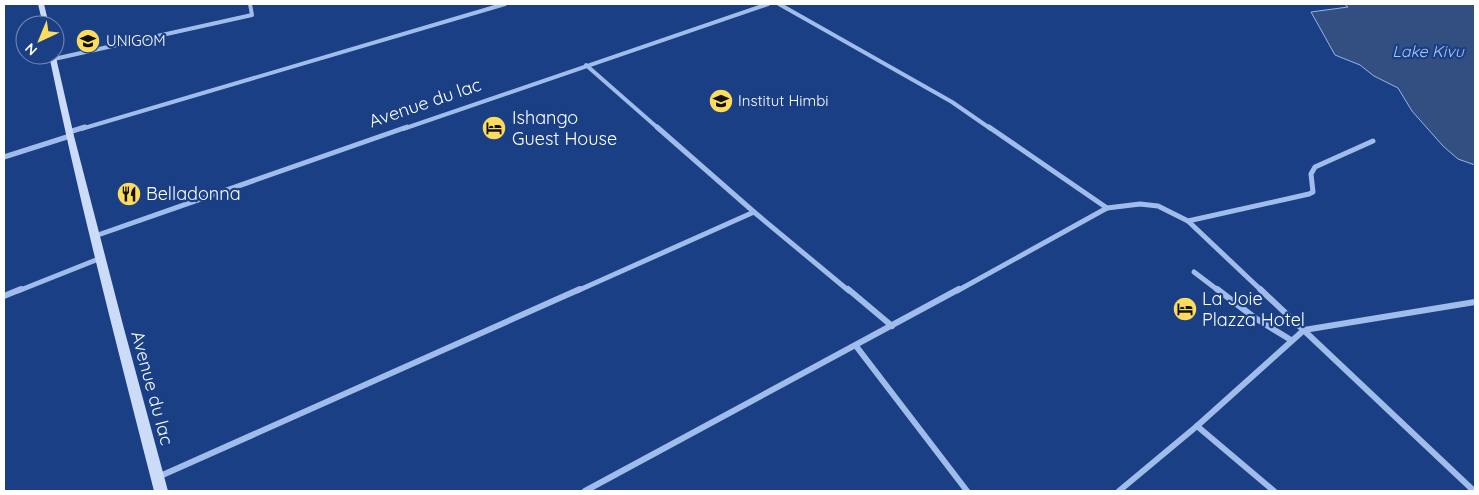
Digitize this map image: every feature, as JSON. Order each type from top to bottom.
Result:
[{"type":"main road","name":"Avenue du lac","points":[[56,65],[69,134],[116,325],[161,491]]},
{"type":"street","points":[[65,55],[252,15],[250,4]]},
{"type":"street","points":[[4,157],[69,134],[505,4]]},
{"type":"street","name":"Avenue du lac","points":[[95,236],[586,65],[768,4]]},
{"type":"street","points":[[779,4],[952,102],[1107,208]]},
{"type":"street","points":[[586,65],[754,212],[892,326]]},
{"type":"street","points":[[1188,221],[1309,194],[1313,192],[1311,174],[1314,167],[1373,141]]},
{"type":"street","points":[[585,491],[856,346],[1107,208],[1130,203],[1151,204],[1171,210],[1188,221],[1474,491]]},
{"type":"street","points":[[157,477],[754,212]]},
{"type":"street","points":[[4,296],[101,258]]},
{"type":"street","points":[[1194,272],[1255,318],[1291,340]]},
{"type":"street","points":[[1119,491],[1197,426],[1304,330],[1475,302]]},
{"type":"street","points":[[856,346],[967,491]]},
{"type":"street","points":[[1197,426],[1274,491]]},
{"type":"water","name":"Lake Kivu","points":[[1344,4],[1475,4],[1475,165],[1458,159],[1443,146],[1412,111],[1398,88],[1374,76],[1360,65],[1335,55],[1311,12],[1348,7]]},
{"type":"place","name":"UNIGOM","points":[[88,41]]},
{"type":"place","name":"Institut Himbi","points":[[721,101]]},
{"type":"place","name":"Ishango Guest House","points":[[494,128]]},
{"type":"place","name":"Belladonna","points":[[129,194]]},
{"type":"place","name":"La Joie Plazza Hotel","points":[[1185,309]]}]
